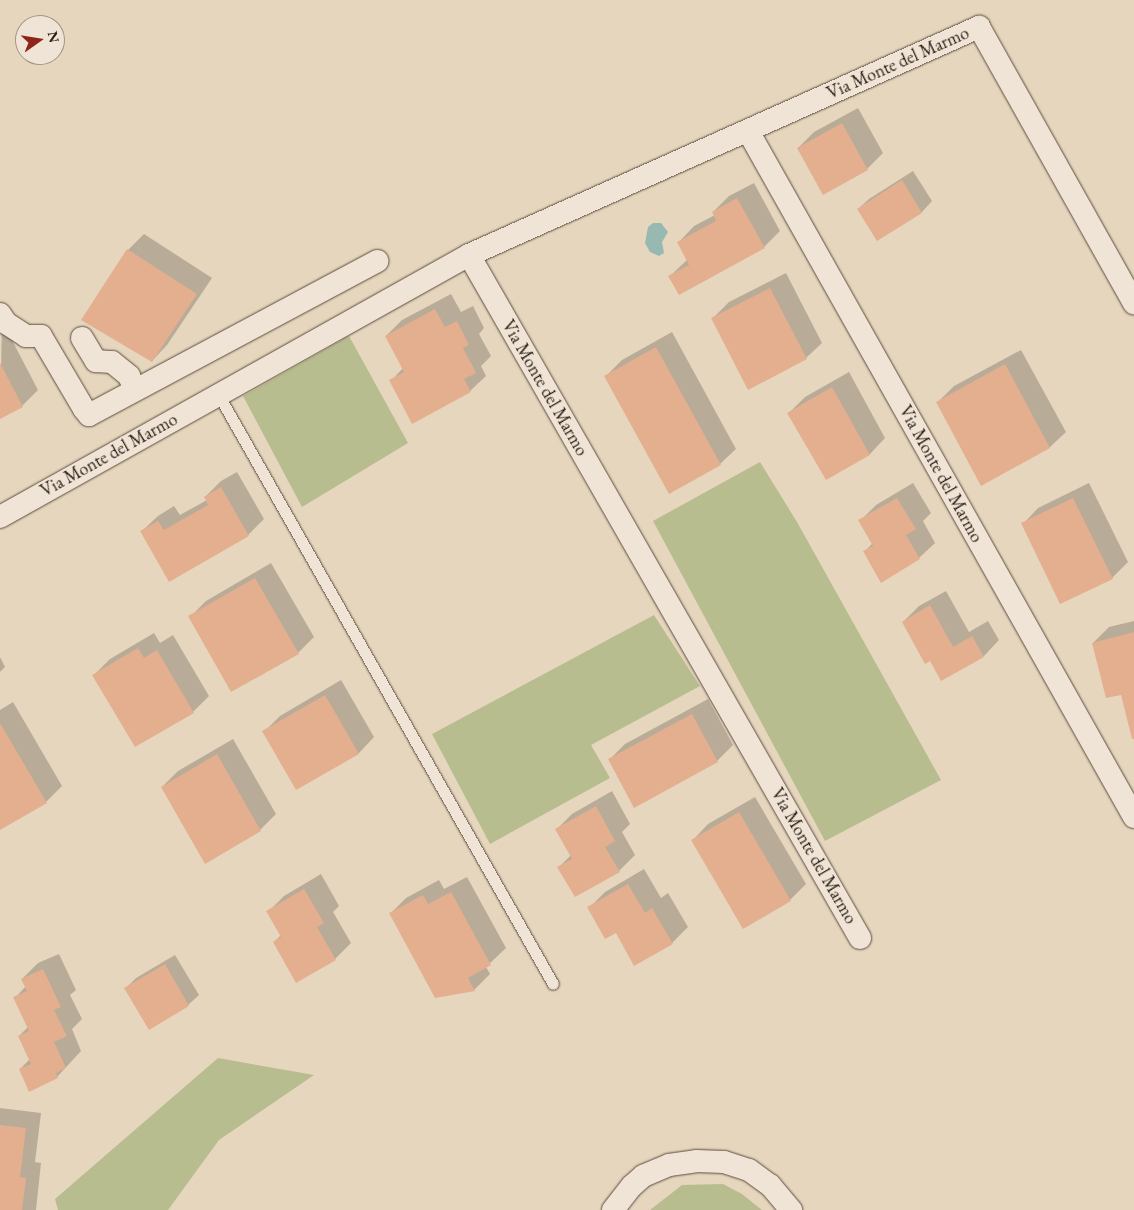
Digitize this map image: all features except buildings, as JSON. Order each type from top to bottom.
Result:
[{"type":"street","name":"Via Monte del Marmo","points":[[0,517],[469,254],[979,27],[1134,303]]},
{"type":"street","name":"Via Monte del Marmo","points":[[748,131],[1134,817]]},
{"type":"street","name":"Via Monte del Marmo","points":[[469,254],[860,938]]},
{"type":"street","points":[[0,314],[6,323],[26,336],[41,336],[84,409],[90,414],[252,330],[377,261]]},
{"type":"street","points":[[82,338],[96,361],[112,362],[129,376],[135,390]]},
{"type":"street","points":[[613,1210],[632,1186],[643,1176],[669,1165],[696,1161],[724,1162],[749,1170],[770,1185],[791,1210]]},
{"type":"lane","points":[[218,394],[552,984]]},
{"type":"green space","points":[[349,336],[408,443],[302,507],[243,396]]},
{"type":"green space","points":[[760,462],[797,522],[941,780],[825,841],[653,521]]},
{"type":"green space","points":[[654,615],[700,686],[591,745],[610,778],[490,844],[432,734]]},
{"type":"green space","points":[[218,1058],[314,1075],[219,1140],[168,1210],[58,1210],[55,1199]]},
{"type":"green space","points":[[723,1184],[742,1194],[762,1210],[650,1210],[682,1185]]},
{"type":"water","points":[[653,223],[661,223],[668,232],[662,242],[664,253],[659,256],[650,252],[645,243],[648,227]]}]
